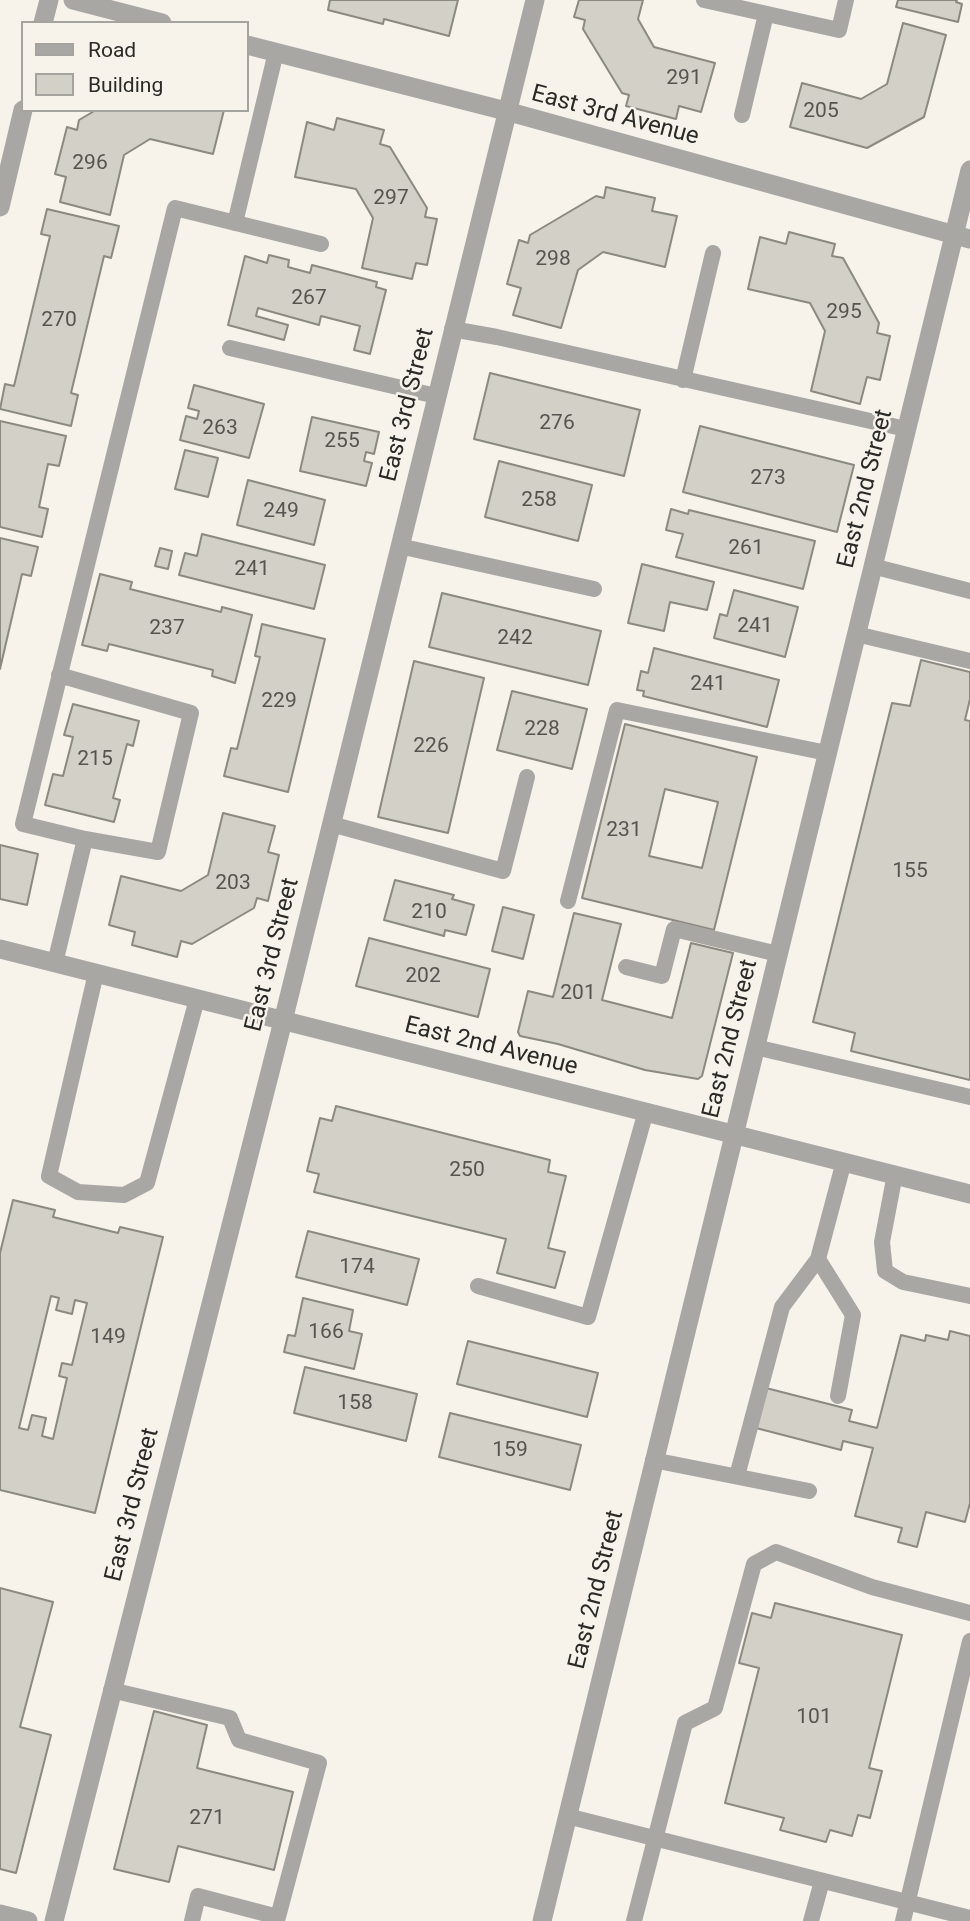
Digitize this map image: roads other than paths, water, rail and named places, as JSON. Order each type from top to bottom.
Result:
[{"type":"street","points":[[44,21],[49,0]]},
{"type":"street","points":[[73,0],[154,21]]},
{"type":"street","name":"East 3rd Street","points":[[54,1921],[283,1021],[535,0]]},
{"type":"street","name":"East 3rd Avenue","points":[[248,45],[506,111],[962,237]]},
{"type":"street","points":[[1,203],[23,112]]},
{"type":"street","name":"East 2nd Street","points":[[542,1921],[906,429],[962,237],[970,170]]},
{"type":"street","name":"East 2nd Avenue","points":[[1,953],[96,973],[970,1194]]},
{"type":"street","points":[[0,1914],[27,1921]]},
{"type":"lane","points":[[704,0],[839,30],[846,0]]},
{"type":"lane","points":[[742,115],[766,14]]},
{"type":"lane","points":[[235,223],[276,52]]},
{"type":"lane","points":[[60,675],[191,713],[158,852],[23,824],[175,208],[321,244]]},
{"type":"lane","points":[[683,380],[713,253]]},
{"type":"lane","points":[[452,329],[906,429]]},
{"type":"lane","points":[[230,348],[436,396]]},
{"type":"lane","points":[[399,547],[594,589]]},
{"type":"lane","points":[[872,566],[970,591]]},
{"type":"lane","points":[[856,634],[970,661]]},
{"type":"lane","points":[[568,901],[617,710],[827,753]]},
{"type":"lane","points":[[331,824],[503,871],[527,777]]},
{"type":"lane","points":[[55,963],[85,839]]},
{"type":"lane","points":[[626,967],[662,976],[674,929],[778,954]]},
{"type":"lane","points":[[96,973],[49,1176],[78,1192],[124,1195],[146,1183],[197,999]]},
{"type":"lane","points":[[755,1047],[970,1097]]},
{"type":"lane","points":[[478,1286],[588,1317],[646,1111]]},
{"type":"lane","points":[[737,1476],[782,1307],[818,1259],[844,1161]]},
{"type":"lane","points":[[895,1174],[882,1242],[886,1271],[903,1282],[970,1296]]},
{"type":"lane","points":[[818,1259],[853,1315],[838,1396]]},
{"type":"lane","points":[[653,1460],[809,1491]]},
{"type":"lane","points":[[634,1921],[685,1723],[715,1709],[754,1563],[775,1552],[872,1587],[970,1613]]},
{"type":"lane","points":[[903,1921],[970,1641]]},
{"type":"lane","points":[[111,1690],[230,1718],[239,1740],[319,1763],[278,1917],[198,1896],[192,1921]]},
{"type":"lane","points":[[567,1816],[970,1918]]},
{"type":"lane","points":[[811,1921],[822,1881]]}]
